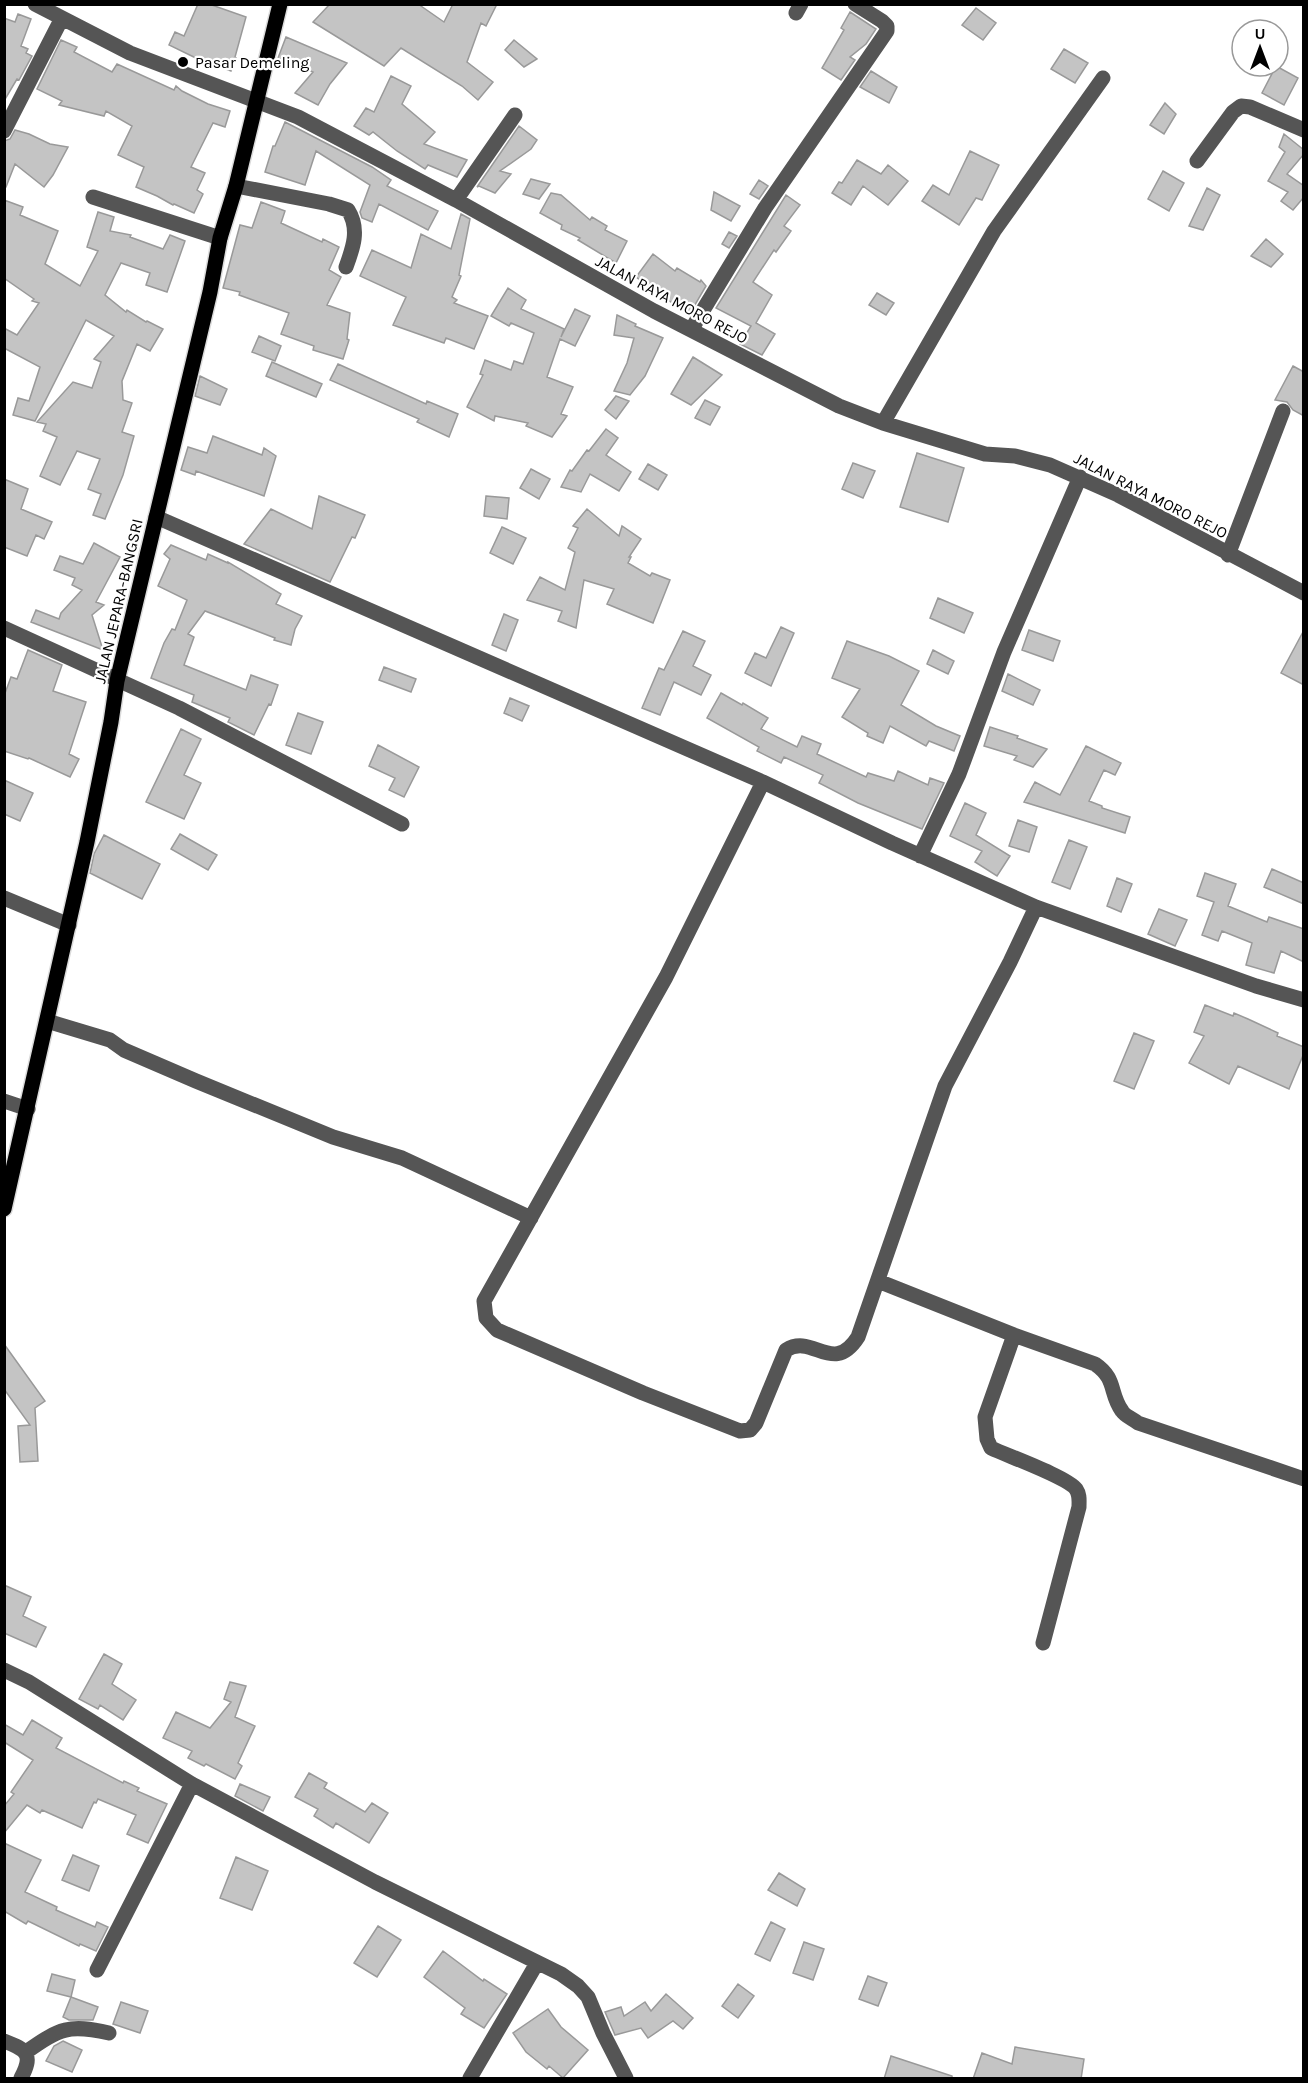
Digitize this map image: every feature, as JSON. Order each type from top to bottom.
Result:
[{"type":"main road","name":"JALAN JEPARA-BANGSRI","points":[[4,1209],[69,925],[111,722],[117,681],[210,292],[220,238],[237,186],[280,4]]},
{"type":"street","name":"JALAN RAYA MORO REJO","points":[[35,4],[130,53],[298,117],[456,200],[691,330],[839,406],[883,423],[985,454],[1036,460],[1080,477],[1304,593]]},
{"type":"street","points":[[691,330],[765,208],[887,31],[887,26],[882,21],[855,4]]},
{"type":"street","points":[[4,131],[62,18]]},
{"type":"street","points":[[883,423],[994,231],[1103,78]]},
{"type":"street","points":[[1197,161],[1233,112],[1241,106],[1250,107],[1304,130]]},
{"type":"street","points":[[456,200],[515,115]]},
{"type":"street","points":[[237,186],[329,204],[348,210],[355,227],[352,249],[346,267]]},
{"type":"street","points":[[93,197],[220,238]]},
{"type":"street","points":[[1228,555],[1283,411]]},
{"type":"street","points":[[920,856],[959,774],[1004,652],[1080,477]]},
{"type":"street","points":[[156,517],[763,782],[920,856],[1036,907],[1256,986],[1304,1000]]},
{"type":"street","points":[[4,628],[179,708],[402,824]]},
{"type":"street","points":[[763,782],[666,977],[484,1301],[486,1318],[497,1330],[643,1393],[740,1431],[750,1430],[756,1423],[786,1350],[801,1346],[828,1354],[837,1354],[851,1348],[858,1337],[945,1086],[1036,907]]},
{"type":"street","points":[[4,898],[69,925]]},
{"type":"street","points":[[47,1021],[110,1040],[124,1050],[196,1082],[333,1137],[402,1158],[531,1218]]},
{"type":"street","points":[[4,1101],[28,1109]]},
{"type":"street","points":[[878,1281],[1014,1335],[1095,1364],[1111,1379],[1123,1412],[1138,1423],[1304,1479]]},
{"type":"street","points":[[1014,1335],[985,1417],[987,1439],[991,1448],[1068,1482],[1080,1497],[1043,1643]]},
{"type":"street","points":[[4,1670],[29,1682],[192,1784],[375,1882],[561,1974],[578,1986],[588,1997],[626,2079]]},
{"type":"street","points":[[98,1970],[192,1784]]},
{"type":"street","points":[[470,2079],[537,1963]]},
{"type":"street","points":[[26,2052],[67,2028],[84,2027],[109,2034]]},
{"type":"street","points":[[4,2041],[21,2047],[26,2052],[28,2065],[21,2079]]},
{"type":"building","points":[[198,4],[209,4],[246,17],[231,71],[202,61],[169,45],[175,32],[184,36]]},
{"type":"building","points":[[330,4],[418,4],[444,22],[453,4],[497,4],[486,26],[481,23],[467,62],[493,82],[478,100],[462,86],[401,48],[384,66],[313,22]]},
{"type":"building","points":[[976,8],[996,23],[983,40],[962,25]]},
{"type":"building","points":[[850,12],[876,29],[866,44],[850,57],[855,60],[841,80],[822,68],[844,30],[841,28]]},
{"type":"building","points":[[18,14],[31,19],[21,46],[28,49],[26,53],[32,56],[4,101],[4,18],[15,22]]},
{"type":"building","points":[[286,37],[347,63],[330,84],[318,105],[295,93],[313,72],[278,58]]},
{"type":"building","points":[[61,40],[77,47],[74,52],[112,72],[117,64],[174,90],[176,86],[208,104],[230,111],[225,127],[213,123],[191,167],[205,173],[197,190],[203,194],[194,213],[136,187],[144,167],[118,155],[132,126],[106,111],[104,116],[59,105],[62,101],[37,89]]},
{"type":"building","points":[[514,40],[537,59],[524,67],[505,50]]},
{"type":"building","points":[[1064,49],[1088,63],[1075,83],[1051,69]]},
{"type":"building","points":[[871,71],[897,87],[889,103],[860,87]]},
{"type":"building","points":[[1290,74],[1298,78],[1284,105],[1262,93],[1270,78],[1290,78]]},
{"type":"building","points":[[391,76],[411,86],[402,104],[435,132],[424,144],[467,160],[457,177],[428,165],[425,169],[373,132],[369,135],[354,126],[366,108],[374,112]]},
{"type":"building","points":[[1165,103],[1176,114],[1164,134],[1150,125]]},
{"type":"building","points":[[285,122],[372,167],[391,180],[387,186],[438,211],[428,230],[379,204],[372,222],[362,218],[360,212],[370,185],[316,151],[305,185],[265,172],[273,146]]},
{"type":"building","points":[[519,126],[537,140],[531,149],[500,171],[511,174],[495,193],[477,187]]},
{"type":"building","points":[[15,130],[50,144],[68,147],[44,187],[15,164],[6,187],[4,187],[4,141],[10,139]]},
{"type":"building","points":[[1284,134],[1304,150],[1304,154],[1287,174],[1304,186],[1304,197],[1293,210],[1281,201],[1288,192],[1268,181],[1285,152],[1279,147]]},
{"type":"building","points":[[970,151],[999,165],[982,200],[976,198],[959,225],[922,201],[933,185],[949,195]]},
{"type":"building","points":[[857,160],[881,174],[888,165],[908,181],[888,205],[863,186],[851,205],[832,193],[839,182],[842,183]]},
{"type":"building","points":[[1163,171],[1184,183],[1169,211],[1148,199]]},
{"type":"building","points":[[531,179],[550,184],[539,199],[523,194]]},
{"type":"building","points":[[759,180],[768,186],[759,199],[750,194]]},
{"type":"building","points":[[1207,188],[1220,195],[1203,230],[1189,226]]},
{"type":"building","points":[[714,192],[740,206],[731,221],[711,210]]},
{"type":"building","points":[[551,193],[561,195],[590,220],[592,217],[607,226],[605,230],[627,241],[616,263],[578,240],[580,238],[561,229],[562,225],[540,213]]},
{"type":"building","points":[[786,195],[800,205],[784,226],[791,231],[776,252],[774,250],[753,282],[772,295],[756,323],[775,334],[762,355],[740,344],[751,326],[716,308]]},
{"type":"building","points":[[4,200],[23,207],[20,215],[58,231],[45,264],[80,286],[98,251],[87,247],[98,212],[114,217],[110,231],[131,235],[130,237],[163,249],[170,235],[185,241],[167,292],[146,285],[150,273],[121,263],[105,295],[126,312],[127,310],[163,329],[150,351],[137,344],[122,381],[123,400],[132,403],[122,432],[134,436],[123,475],[105,519],[93,515],[101,494],[88,489],[100,459],[77,451],[60,485],[40,476],[57,437],[43,431],[46,424],[37,422],[73,382],[92,388],[101,362],[94,359],[114,336],[86,320],[35,421],[13,415],[18,398],[29,401],[40,367],[4,348],[4,328],[17,335],[39,303],[32,301],[34,299],[4,278]]},
{"type":"building","points":[[261,202],[285,211],[281,223],[322,242],[323,239],[339,247],[329,270],[341,277],[327,305],[350,313],[347,339],[349,340],[343,359],[313,350],[314,346],[281,334],[289,313],[239,295],[240,292],[223,288],[240,225],[252,228]]},
{"type":"building","points":[[461,214],[470,219],[459,275],[461,276],[452,297],[457,300],[454,303],[488,316],[474,349],[446,338],[444,343],[393,325],[406,297],[360,276],[372,250],[411,268],[421,234],[451,249]]},
{"type":"building","points":[[729,232],[737,236],[729,248],[722,244]]},
{"type":"building","points":[[1266,239],[1283,254],[1271,267],[1251,256]]},
{"type":"building","points":[[653,254],[675,271],[677,268],[700,282],[701,280],[706,286],[689,315],[636,277]]},
{"type":"building","points":[[508,288],[526,300],[521,309],[564,329],[561,337],[575,309],[590,316],[575,346],[560,339],[547,377],[573,387],[561,414],[567,416],[552,437],[526,426],[528,423],[495,416],[494,421],[467,407],[483,375],[480,374],[485,360],[511,370],[514,361],[523,364],[534,333],[511,323],[509,326],[491,316]]},
{"type":"building","points":[[877,293],[894,303],[886,315],[869,305]]},
{"type":"building","points":[[617,315],[663,338],[645,376],[630,395],[614,391],[627,363],[634,338],[614,335]]},
{"type":"building","points":[[259,336],[281,346],[275,361],[252,352]]},
{"type":"building","points":[[693,357],[722,375],[691,405],[671,394]]},
{"type":"building","points":[[272,362],[322,384],[316,397],[266,376]]},
{"type":"building","points":[[338,364],[426,404],[427,401],[458,414],[449,437],[417,422],[419,419],[330,380]]},
{"type":"building","points":[[1293,366],[1304,372],[1304,416],[1293,410],[1287,402],[1275,400]]},
{"type":"building","points":[[200,376],[227,389],[220,405],[195,396]]},
{"type":"building","points":[[616,396],[629,401],[616,419],[605,410]]},
{"type":"building","points":[[705,400],[720,407],[710,425],[695,418]]},
{"type":"building","points":[[606,429],[618,438],[606,455],[631,472],[619,491],[590,474],[581,492],[561,487],[570,470],[572,471]]},
{"type":"building","points":[[213,436],[262,455],[264,448],[276,456],[264,496],[196,471],[195,475],[181,470],[188,447],[207,453]]},
{"type":"building","points":[[917,453],[964,468],[948,522],[900,507]]},
{"type":"building","points":[[853,463],[875,471],[863,498],[842,489]]},
{"type":"building","points":[[648,464],[667,475],[658,490],[639,479]]},
{"type":"building","points":[[531,469],[550,479],[539,499],[520,488]]},
{"type":"building","points":[[4,479],[28,489],[21,509],[52,522],[44,539],[36,535],[27,556],[4,547]]},
{"type":"building","points":[[319,496],[365,515],[330,582],[244,544],[271,509],[312,529]]},
{"type":"building","points":[[486,496],[509,498],[507,519],[484,516]]},
{"type":"building","points":[[587,509],[619,536],[622,526],[641,539],[629,557],[631,557],[628,563],[650,576],[652,573],[670,580],[653,623],[607,604],[614,589],[584,580],[576,628],[558,621],[562,611],[527,600],[540,577],[565,590],[575,552],[568,548],[578,528],[573,526]]},
{"type":"building","points":[[502,527],[526,538],[513,564],[490,553]]},
{"type":"building","points":[[94,543],[120,557],[96,602],[104,605],[92,615],[103,650],[31,622],[36,610],[59,619],[61,613],[82,590],[72,585],[75,578],[54,570],[60,556],[83,564]]},
{"type":"building","points":[[171,545],[206,560],[208,554],[228,562],[281,594],[276,604],[302,616],[295,629],[291,645],[205,611],[188,634],[194,637],[184,665],[246,690],[251,675],[278,685],[271,705],[269,704],[254,735],[228,722],[230,718],[192,702],[194,695],[151,678],[164,643],[172,629],[175,630],[187,600],[158,586],[170,559],[164,554]]},
{"type":"building","points":[[938,598],[973,613],[964,633],[930,618]]},
{"type":"building","points":[[504,614],[518,620],[506,651],[492,645]]},
{"type":"building","points":[[781,627],[794,633],[771,686],[745,673],[755,653],[766,658]]},
{"type":"building","points":[[1029,630],[1060,641],[1053,661],[1022,650]]},
{"type":"building","points":[[1304,630],[1304,685],[1281,673]]},
{"type":"building","points":[[683,631],[705,641],[693,666],[711,675],[701,695],[674,682],[660,715],[642,708],[659,668],[664,670]]},
{"type":"building","points":[[847,641],[889,656],[919,671],[901,705],[936,726],[960,736],[954,751],[929,741],[926,746],[890,726],[883,743],[867,736],[868,733],[842,717],[860,689],[832,678]]},
{"type":"building","points":[[28,650],[62,665],[53,691],[86,702],[69,754],[79,759],[70,777],[29,758],[4,751],[4,696],[11,677],[17,679]]},
{"type":"building","points":[[933,650],[954,661],[948,674],[927,664]]},
{"type":"building","points":[[384,667],[416,679],[411,692],[379,680]]},
{"type":"building","points":[[1008,674],[1040,690],[1033,705],[1002,691]]},
{"type":"building","points":[[721,693],[768,718],[761,729],[797,747],[802,736],[821,744],[817,754],[866,777],[868,773],[894,781],[898,771],[928,785],[930,778],[944,783],[922,829],[858,803],[819,783],[823,775],[784,757],[781,763],[757,751],[759,747],[707,718]]},
{"type":"building","points":[[510,698],[529,706],[522,721],[504,713]]},
{"type":"building","points":[[298,713],[323,722],[311,754],[286,745]]},
{"type":"building","points":[[990,727],[1047,749],[1033,767],[1014,760],[1017,756],[984,746]]},
{"type":"building","points":[[181,729],[201,739],[184,775],[201,783],[184,819],[146,802]]},
{"type":"building","points":[[378,745],[419,767],[404,797],[389,790],[395,778],[369,766]]},
{"type":"building","points":[[1086,746],[1121,763],[1115,775],[1104,770],[1089,801],[1130,817],[1125,833],[1024,802],[1035,782],[1060,795]]},
{"type":"building","points":[[4,780],[33,793],[20,821],[4,814]]},
{"type":"building","points":[[965,803],[986,813],[976,835],[1010,856],[997,876],[975,862],[982,851],[950,836]]},
{"type":"building","points":[[1018,820],[1037,827],[1029,852],[1009,846]]},
{"type":"building","points":[[180,834],[217,855],[208,870],[171,849]]},
{"type":"building","points":[[104,835],[160,864],[142,899],[90,873],[94,854]]},
{"type":"building","points":[[1069,840],[1087,847],[1070,889],[1052,882]]},
{"type":"building","points":[[1272,869],[1304,883],[1304,904],[1264,887]]},
{"type":"building","points":[[1205,873],[1236,884],[1228,906],[1267,922],[1269,917],[1304,929],[1304,962],[1281,951],[1274,973],[1246,965],[1252,943],[1222,931],[1218,941],[1202,935],[1214,902],[1197,896]]},
{"type":"building","points":[[1117,878],[1132,884],[1121,912],[1107,906]]},
{"type":"building","points":[[1159,909],[1187,920],[1175,946],[1148,934]]},
{"type":"building","points":[[1205,1005],[1233,1016],[1234,1013],[1278,1033],[1277,1036],[1304,1047],[1304,1053],[1289,1089],[1238,1066],[1229,1084],[1189,1063],[1204,1036],[1194,1032]]},
{"type":"building","points":[[1134,1033],[1154,1041],[1134,1089],[1114,1081]]},
{"type":"building","points":[[4,1344],[45,1401],[35,1408],[38,1461],[20,1462],[18,1426],[30,1425],[4,1389]]},
{"type":"building","points":[[4,1585],[31,1597],[23,1616],[46,1627],[36,1647],[4,1633]]},
{"type":"building","points":[[104,1654],[122,1664],[112,1684],[136,1700],[123,1720],[100,1705],[98,1709],[79,1699]]},
{"type":"building","points":[[230,1682],[246,1686],[235,1717],[255,1726],[238,1763],[242,1766],[235,1779],[206,1764],[204,1766],[188,1758],[192,1751],[163,1738],[176,1712],[210,1728],[231,1702],[224,1699]]},
{"type":"building","points":[[32,1720],[62,1738],[56,1748],[123,1783],[124,1781],[139,1788],[137,1791],[167,1804],[148,1843],[127,1834],[136,1815],[98,1799],[96,1803],[94,1802],[82,1828],[42,1810],[40,1813],[27,1805],[4,1833],[4,1806],[14,1794],[11,1792],[33,1760],[4,1742],[4,1724],[23,1735]]},
{"type":"building","points":[[309,1773],[327,1783],[324,1788],[365,1812],[372,1803],[388,1813],[369,1843],[336,1823],[333,1828],[314,1816],[318,1809],[295,1797]]},
{"type":"building","points":[[240,1784],[270,1797],[263,1811],[235,1796]]},
{"type":"building","points":[[4,1843],[41,1860],[25,1892],[57,1907],[56,1910],[95,1927],[97,1922],[108,1927],[96,1951],[80,1944],[79,1946],[28,1921],[26,1924],[4,1911]]},
{"type":"building","points":[[73,1855],[99,1866],[89,1891],[62,1880]]},
{"type":"building","points":[[236,1857],[268,1871],[252,1910],[220,1898]]},
{"type":"building","points":[[779,1873],[805,1889],[797,1906],[768,1890]]},
{"type":"building","points":[[771,1922],[785,1929],[770,1961],[755,1954]]},
{"type":"building","points":[[378,1926],[401,1940],[377,1977],[354,1963]]},
{"type":"building","points":[[804,1942],[824,1949],[813,1980],[793,1973]]},
{"type":"building","points":[[443,1951],[483,1981],[484,1979],[507,1994],[484,2028],[461,2014],[465,2008],[424,1977]]},
{"type":"building","points":[[52,1974],[75,1980],[71,1997],[47,1991]]},
{"type":"building","points":[[868,1976],[887,1983],[878,2006],[859,1999]]},
{"type":"building","points":[[738,1984],[754,1996],[738,2018],[722,2006]]},
{"type":"building","points":[[666,1994],[693,2018],[683,2029],[673,2021],[648,2038],[641,2028],[615,2035],[605,2012],[621,2007],[624,2016],[645,2002],[651,2011]]},
{"type":"building","points":[[71,1997],[98,2007],[93,2020],[69,2020],[63,2017]]},
{"type":"building","points":[[121,2002],[148,2011],[140,2033],[113,2024]]},
{"type":"building","points":[[548,2009],[561,2027],[588,2050],[563,2078],[549,2066],[547,2069],[526,2052],[513,2033]]},
{"type":"building","points":[[63,2041],[82,2050],[72,2072],[46,2061],[54,2046]]},
{"type":"building","points":[[1015,2047],[1084,2059],[1081,2079],[973,2079],[982,2053],[1012,2064]]},
{"type":"building","points":[[891,2056],[952,2076],[952,2079],[884,2079]]},
{"type":"place","name":"Pasar Demeling","points":[[183,62]]}]
